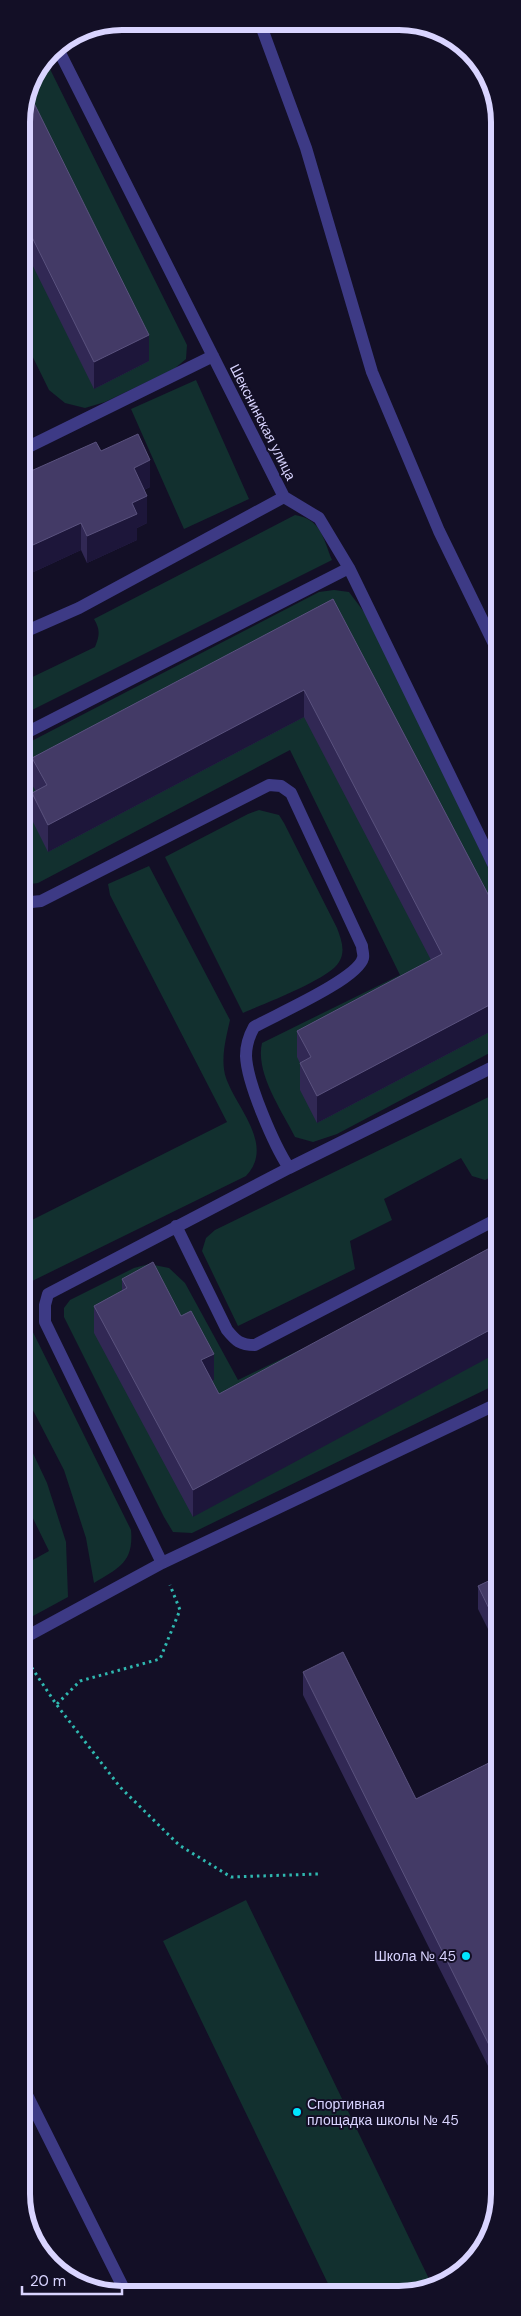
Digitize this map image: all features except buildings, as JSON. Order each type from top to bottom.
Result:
[{"type":"street","points":[[263,30],[306,148],[372,372],[439,531],[491,638]]},
{"type":"street","name":"Шекснинская улица","points":[[60,54],[284,497],[319,518],[349,568],[491,860]]},
{"type":"street","points":[[30,446],[213,356]]},
{"type":"street","points":[[30,630],[78,608],[284,497]]},
{"type":"street","points":[[30,731],[349,568]]},
{"type":"street","points":[[30,903],[41,901],[269,785],[282,786],[291,793],[362,946],[364,957],[358,967],[341,981],[254,1026],[248,1039],[246,1056],[249,1074],[275,1146],[289,1168]]},
{"type":"street","points":[[162,1563],[45,1322],[45,1306],[48,1294],[56,1288],[289,1168],[491,1068]]},
{"type":"street","points":[[176,1226],[227,1330],[237,1342],[255,1345],[491,1222]]},
{"type":"street","points":[[30,1634],[162,1563],[491,1408]]},
{"type":"street","points":[[30,2101],[122,2286]]},
{"type":"path","points":[[56,1704],[80,1681],[160,1659],[180,1610],[162,1563]]},
{"type":"path","points":[[30,1665],[56,1704],[120,1787],[179,1845],[231,1877],[319,1874]]},
{"type":"green space","points":[[49,67],[187,345],[186,359],[174,369],[105,402],[85,408],[65,403],[49,390],[30,351],[30,116],[33,98]]},
{"type":"green space","points":[[196,380],[249,499],[184,529],[131,409]]},
{"type":"green space","points":[[295,515],[304,517],[316,525],[332,560],[30,711],[30,678],[95,647],[99,632],[94,619]]},
{"type":"green space","points":[[334,590],[349,592],[370,620],[491,873],[491,1052],[337,1134],[313,1142],[295,1137],[277,1104],[262,1067],[262,1043],[400,975],[290,750],[38,883],[30,884],[30,742],[319,592]]},
{"type":"green space","points":[[259,810],[279,815],[284,823],[337,928],[342,945],[342,954],[339,962],[333,969],[323,976],[295,991],[243,1013],[165,857]]},
{"type":"green space","points":[[149,866],[230,1020],[224,1049],[224,1071],[231,1090],[251,1127],[257,1152],[254,1164],[246,1176],[30,1282],[30,1221],[227,1122],[110,895],[108,884]]},
{"type":"green space","points":[[491,1096],[491,1177],[485,1180],[472,1176],[461,1158],[384,1199],[392,1220],[350,1241],[355,1269],[238,1326],[202,1251],[206,1238],[215,1230]]},
{"type":"green space","points":[[491,1258],[491,1387],[192,1533],[173,1532],[164,1517],[64,1317],[64,1308],[70,1300],[134,1268],[149,1264],[169,1268],[185,1283],[238,1380]]},
{"type":"green space","points":[[30,1326],[131,1530],[130,1550],[123,1563],[94,1583],[86,1538],[64,1470],[30,1404]]},
{"type":"green space","points":[[30,1447],[47,1483],[66,1542],[68,1597],[30,1618],[30,1562],[49,1551],[30,1512]]},
{"type":"green space","name":"Спортивная площадка школы № 45","points":[[246,1900],[430,2280],[399,2286],[329,2286],[163,1941]]},
{"type":"place","name":"Школа № 45","points":[[466,1956]]},
{"type":"place","name":"Спортивная площадка школы № 45","points":[[297,2112]]}]
